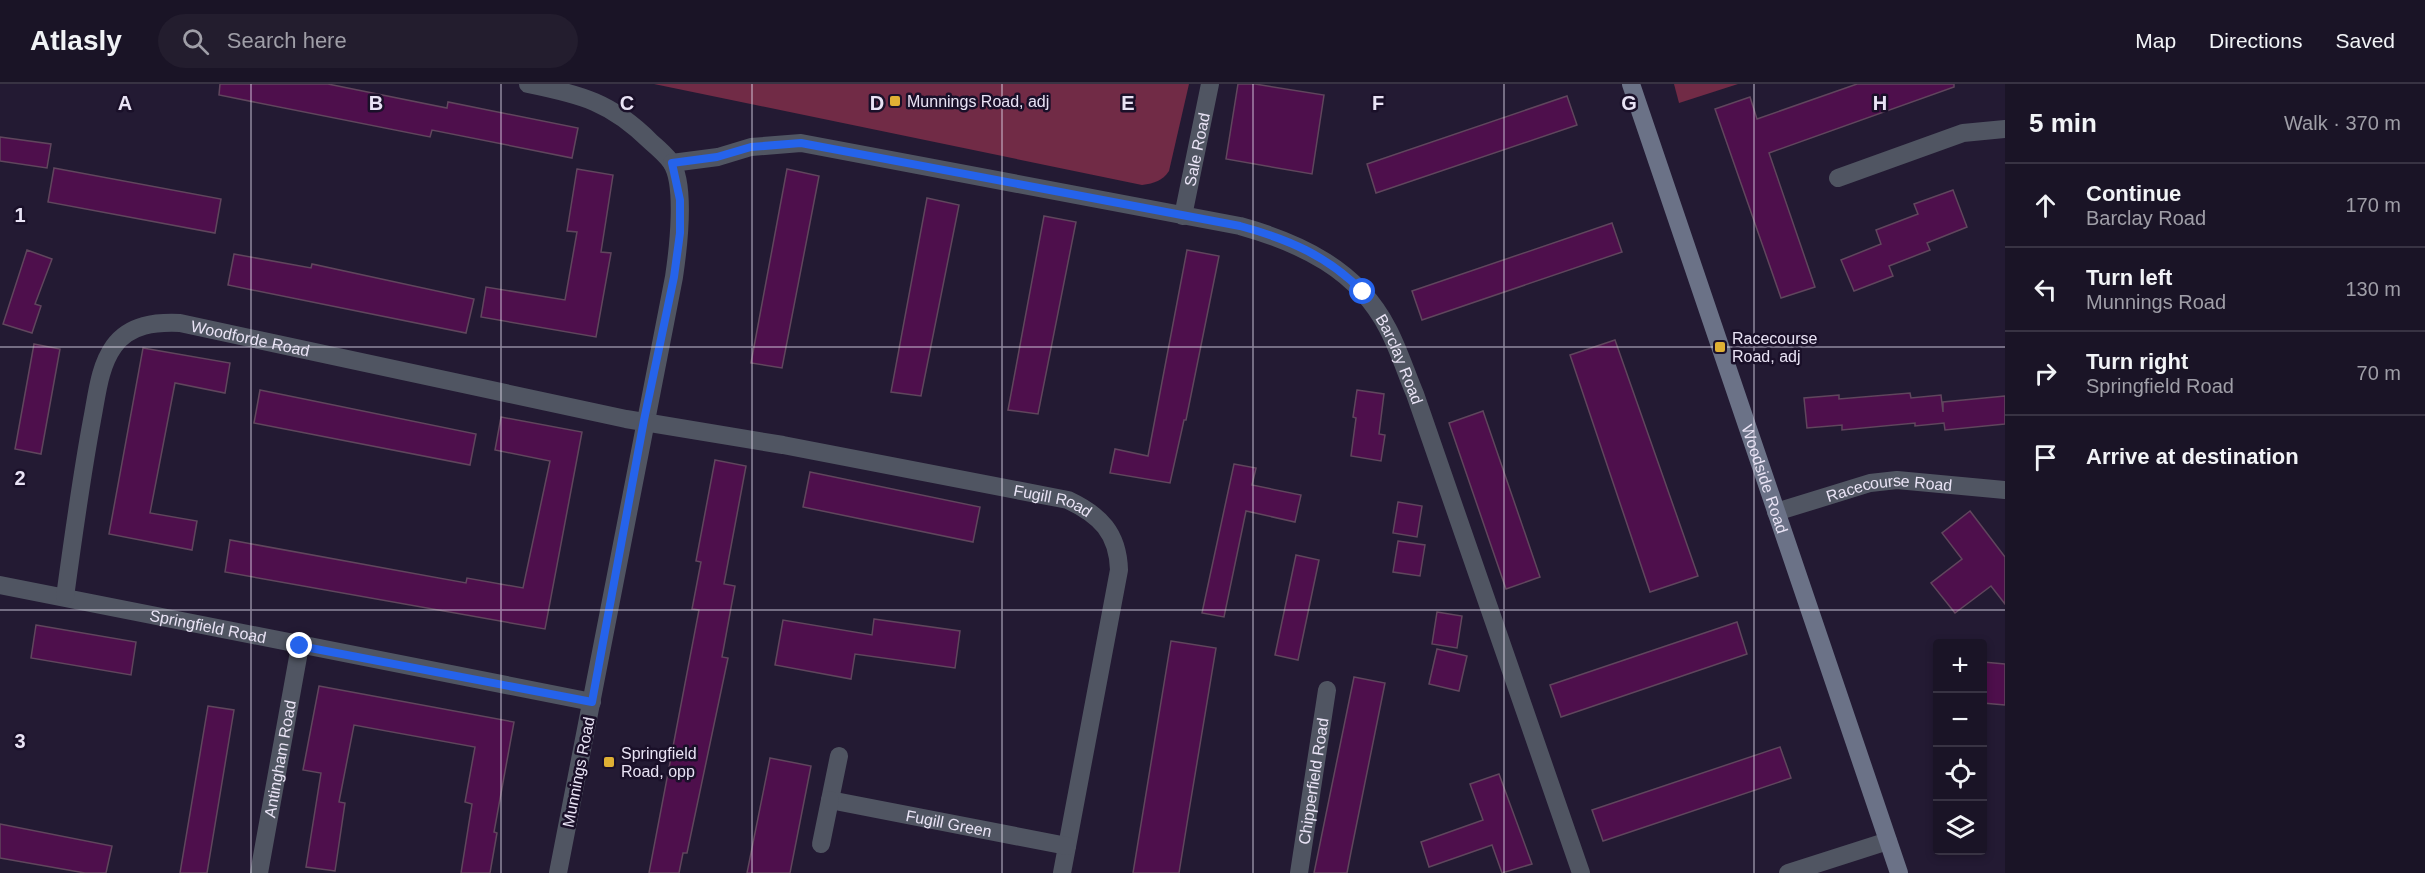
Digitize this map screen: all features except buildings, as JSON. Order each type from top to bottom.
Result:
[{"type":"street","points":[[528,84],[584,96],[618,113],[672,163]]},
{"type":"street","name":"Sale Road","points":[[1183,216],[1210,84]]},
{"type":"street","name":"Woodside Road","points":[[1631,84],[1899,873]]},
{"type":"street","points":[[1838,178],[1963,133],[2005,129]]},
{"type":"street","name":"Barclay Road","points":[[672,163],[717,157],[751,147],[801,143],[1240,226],[1291,241],[1330,264],[1355,284],[1388,328],[1415,394],[1581,873]]},
{"type":"street","name":"Munnings Road","points":[[558,873],[644,420],[674,277],[680,233],[680,200],[672,163]]},
{"type":"street","name":"Woodforde Road","points":[[65,597],[82,472],[103,367],[115,344],[134,330],[148,324],[180,323],[626,419],[644,420]]},
{"type":"street","name":"Fugill Road","points":[[644,420],[1068,500],[1089,510],[1101,521],[1113,536],[1118,552],[1119,570],[1062,873]]},
{"type":"street","name":"Racecourse Road","points":[[1776,512],[1870,483],[1897,480],[2005,490]]},
{"type":"street","name":"Springfield Road","points":[[0,585],[592,702]]},
{"type":"street","name":"Antingham Road","points":[[259,873],[300,646]]},
{"type":"street","name":"Chipperfield Road","points":[[1299,873],[1327,690]]},
{"type":"street","points":[[821,844],[838,756]]},
{"type":"street","name":"Fugill Green","points":[[830,800],[1067,846]]},
{"type":"street","points":[[1788,873],[1888,841]]},
{"type":"shaded area","points":[[654,84],[1189,84],[1169,171],[1158,181],[1142,185]]},
{"type":"shaded area","points":[[1674,84],[1738,84],[1679,103]]},
{"type":"place","name":"Munnings Road, adj","points":[[895,101]]},
{"type":"place","name":"Racecourse Road, adj","points":[[1720,347]]},
{"type":"place","name":"Springfield Road, opp","points":[[609,762]]},
{"type":"route","points":[[300,646],[592,702],[644,420],[674,277],[680,233],[680,200],[672,163],[717,157],[751,147],[801,143],[1013,182],[1240,226],[1272,235],[1291,241],[1330,264],[1363,292]]}]
